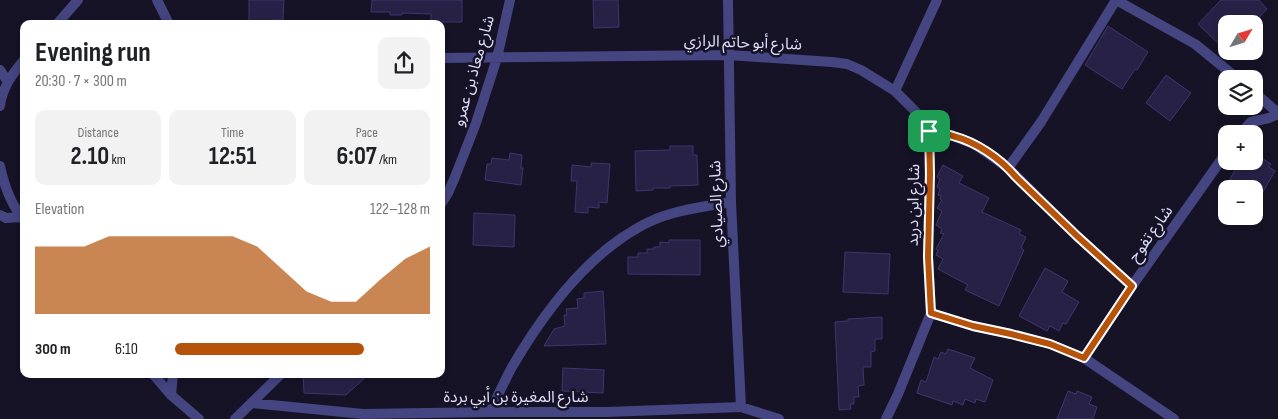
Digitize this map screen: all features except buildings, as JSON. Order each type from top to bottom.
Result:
[{"type":"street","points":[[60,20],[78,0]]},
{"type":"street","points":[[157,0],[168,20]]},
{"type":"street","name":"شارع معاذ بن عمرو","points":[[445,198],[476,123],[497,58],[510,0]]},
{"type":"street","name":"شارع الصيادي","points":[[728,0],[731,202],[741,407]]},
{"type":"street","points":[[895,91],[936,0]]},
{"type":"street","points":[[1008,168],[1041,122],[1116,0],[1129,3],[1194,44],[1227,70]]},
{"type":"street","name":"شارع أبو حاتم الرازي","points":[[445,58],[729,55],[847,64],[895,91],[916,112],[929,131]]},
{"type":"street","points":[[0,106],[8,82],[20,66]]},
{"type":"street","points":[[0,70],[8,82]]},
{"type":"street","points":[[1248,125],[1251,122],[1269,118],[1278,113],[1263,100]]},
{"type":"street","points":[[929,131],[953,136],[974,144],[1008,168],[1077,236],[1132,286]]},
{"type":"street","name":"شارع ابن دريد","points":[[886,419],[902,386],[931,313],[928,257],[929,131]]},
{"type":"street","name":"شارع تفوح","points":[[1084,358],[1218,163]]},
{"type":"street","points":[[0,166],[4,184],[20,215]]},
{"type":"street","points":[[490,412],[511,369],[540,321],[576,279],[601,254],[649,222],[672,213],[731,202]]},
{"type":"street","points":[[0,216],[20,219]]},
{"type":"street","points":[[931,313],[973,326],[1050,344],[1084,358],[1174,419]]},
{"type":"street","points":[[156,378],[171,395],[199,419]]},
{"type":"street","points":[[171,395],[173,378]]},
{"type":"street","points":[[235,419],[277,378]]},
{"type":"street","name":"شارع المغيرة بن أبي بردة","points":[[251,403],[363,414],[607,412],[741,407],[779,419]]},
{"type":"route","points":[[929,131],[953,136],[974,144],[1008,168],[1077,236],[1132,286],[1084,358],[1050,344],[957,322],[931,313],[928,257],[929,131]]}]
